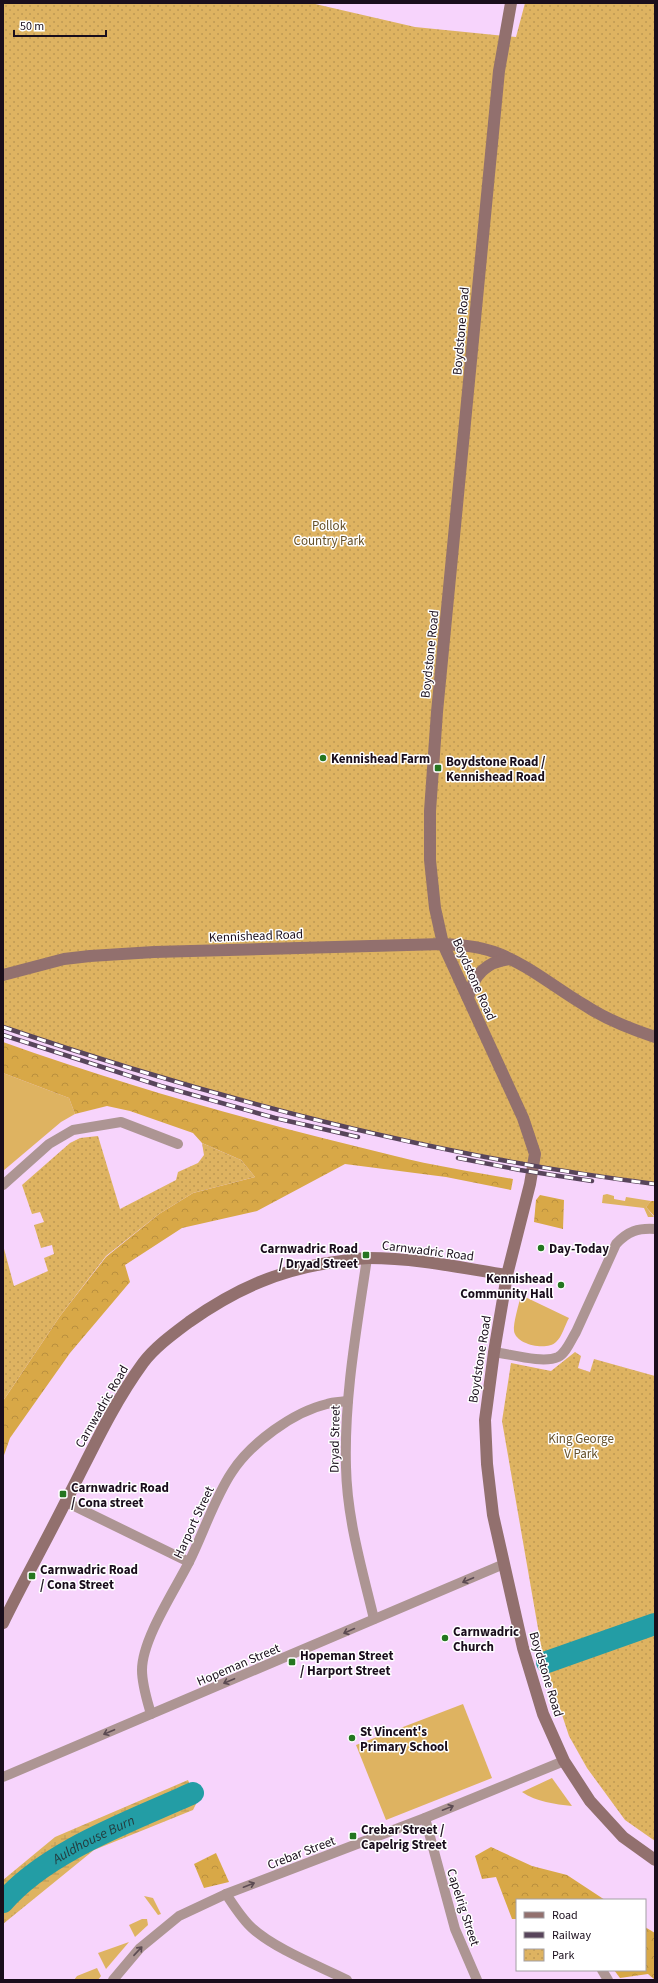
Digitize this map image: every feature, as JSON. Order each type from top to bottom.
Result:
[{"type":"street","name":"Boydstone Road","points":[[511,3],[498,78],[432,779],[430,811],[431,881],[443,944],[523,1118],[535,1154],[530,1184],[507,1275],[494,1352],[485,1420],[485,1435],[493,1515],[523,1648],[543,1714],[564,1761],[590,1801],[623,1837],[655,1860]]},
{"type":"street","name":"Kennishead Road","points":[[3,975],[64,959],[90,956],[154,952],[443,944],[484,949],[510,959],[535,973],[586,1007],[612,1021],[655,1038]]},
{"type":"street","points":[[468,998],[471,985],[486,967],[498,961],[510,959]]},
{"type":"street","points":[[3,1185],[49,1144],[72,1130],[121,1122],[178,1144]]},
{"type":"street","points":[[494,1352],[542,1360],[558,1357],[568,1346],[576,1332],[616,1244],[625,1234],[634,1230],[655,1229]]},
{"type":"street","name":"Carnwadric Road","points":[[3,1623],[66,1502],[100,1432],[120,1397],[144,1362],[170,1336],[232,1294],[272,1276],[314,1264],[368,1258],[426,1262],[507,1275]]},
{"type":"street","name":"Dryad Street","points":[[368,1258],[348,1401],[346,1466],[347,1489],[354,1533],[374,1619]]},
{"type":"street","name":"Harport Street","points":[[151,1714],[142,1670],[144,1655],[154,1630],[189,1562],[232,1472],[250,1451],[269,1434],[302,1414],[326,1404],[348,1401]]},
{"type":"street","points":[[66,1502],[189,1562]]},
{"type":"street","name":"Hopeman Street","points":[[3,1777],[504,1564]]},
{"type":"street","name":"Crebar Street","points":[[112,1980],[140,1948],[179,1916],[226,1894],[425,1818],[564,1761]]},
{"type":"street","name":"Capelrig Street","points":[[425,1818],[455,1929],[477,1980]]},
{"type":"street","points":[[226,1894],[242,1918],[254,1930],[269,1940],[347,1980]]},
{"type":"street","points":[[603,1971],[608,1980]]},
{"type":"green space","name":"Pollok Country Park","points":[[3,3],[311,3],[415,27],[516,37],[525,3],[655,3],[655,1184],[489,1158],[325,1122],[163,1078],[3,1027]]},
{"type":"green space","points":[[3,1042],[148,1090],[247,1118],[410,1160],[513,1179],[511,1190],[446,1177],[345,1164],[257,1211],[182,1228],[125,1265],[130,1282],[70,1353],[10,1438],[3,1458],[3,1401],[60,1316],[106,1257],[159,1214],[193,1193],[255,1177],[241,1160],[202,1143],[193,1133],[130,1111],[107,1106],[75,1114],[69,1098],[3,1073]]},
{"type":"green space","points":[[3,1073],[69,1098],[75,1114],[61,1122],[3,1171]]},
{"type":"green space","points":[[98,1136],[120,1209],[176,1180],[178,1172],[198,1163],[204,1155],[202,1143],[241,1160],[255,1177],[193,1193],[159,1214],[106,1256],[60,1316],[3,1401],[3,1245],[14,1286],[48,1271],[44,1258],[54,1254],[52,1245],[41,1248],[34,1225],[44,1222],[40,1212],[32,1214],[22,1185],[70,1143],[80,1138]]},
{"type":"green space","points":[[607,1194],[614,1196],[614,1199],[625,1201],[626,1197],[651,1201],[646,1207],[654,1217],[648,1217],[644,1208],[602,1203],[603,1195]]},
{"type":"green space","points":[[540,1195],[564,1200],[563,1229],[534,1222],[536,1200]]},
{"type":"green space","points":[[651,1201],[655,1201],[655,1217],[646,1207]]},
{"type":"green space","points":[[521,1295],[569,1318],[562,1334],[552,1345],[532,1345],[520,1340],[516,1336],[514,1331],[514,1323]]},
{"type":"green space","name":"King George V Park","points":[[575,1352],[581,1356],[578,1368],[590,1372],[594,1359],[655,1376],[655,1841],[625,1820],[587,1768],[569,1736],[543,1657],[502,1421],[511,1363],[551,1371]]},
{"type":"green space","points":[[463,1704],[492,1778],[386,1820],[356,1745]]},
{"type":"green space","points":[[552,1778],[572,1806],[540,1800],[522,1792]]},
{"type":"green space","points":[[188,1780],[197,1802],[193,1810],[94,1850],[3,1924],[3,1880],[55,1837]]},
{"type":"green space","points":[[491,1847],[532,1866],[567,1875],[603,1899],[516,1899],[516,1919],[512,1919],[496,1877],[482,1879],[475,1856]]},
{"type":"green space","points":[[216,1853],[229,1882],[204,1888],[194,1864]]},
{"type":"green space","points":[[144,1896],[153,1898],[161,1914],[158,1915]]},
{"type":"green space","points":[[142,1919],[147,1919],[148,1925],[135,1937],[129,1925]]},
{"type":"green space","points":[[646,1928],[655,1933],[655,1980],[648,1974],[620,1978],[615,1971],[646,1971]]},
{"type":"green space","points":[[129,1942],[106,1969],[98,1953]]},
{"type":"green space","points":[[97,1968],[101,1976],[98,1980],[74,1980],[77,1976]]},
{"type":"waterway","name":"Auldhouse Burn","points":[[547,1662],[655,1624]]},
{"type":"waterway","name":"Auldhouse Burn","points":[[3,1902],[43,1867],[67,1852],[92,1838],[193,1793]]},
{"type":"railway","points":[[3,1027],[163,1078],[325,1122],[489,1158],[655,1184]]},
{"type":"railway","points":[[3,1035],[161,1086],[275,1118],[358,1137]]},
{"type":"railway","points":[[458,1158],[520,1170],[592,1181]]},
{"type":"place","name":"Kennishead Farm","points":[[323,758]]},
{"type":"place","name":"Boydstone Road / Kennishead Road","points":[[438,768]]},
{"type":"place","name":"Day-Today","points":[[541,1248]]},
{"type":"place","name":"Carnwadric Road / Dryad Street","points":[[366,1255]]},
{"type":"place","name":"Kennishead Community Hall","points":[[561,1285]]},
{"type":"place","name":"Carnwadric Road / Cona street","points":[[63,1494]]},
{"type":"place","name":"Carnwadric Road / Cona Street","points":[[32,1576]]},
{"type":"place","name":"Carnwadric Church","points":[[445,1638]]},
{"type":"place","name":"Hopeman Street / Harport Street","points":[[292,1662]]},
{"type":"place","name":"St Vincent's Primary School","points":[[352,1738]]},
{"type":"place","name":"Crebar Street / Capelrig Street","points":[[353,1836]]}]
